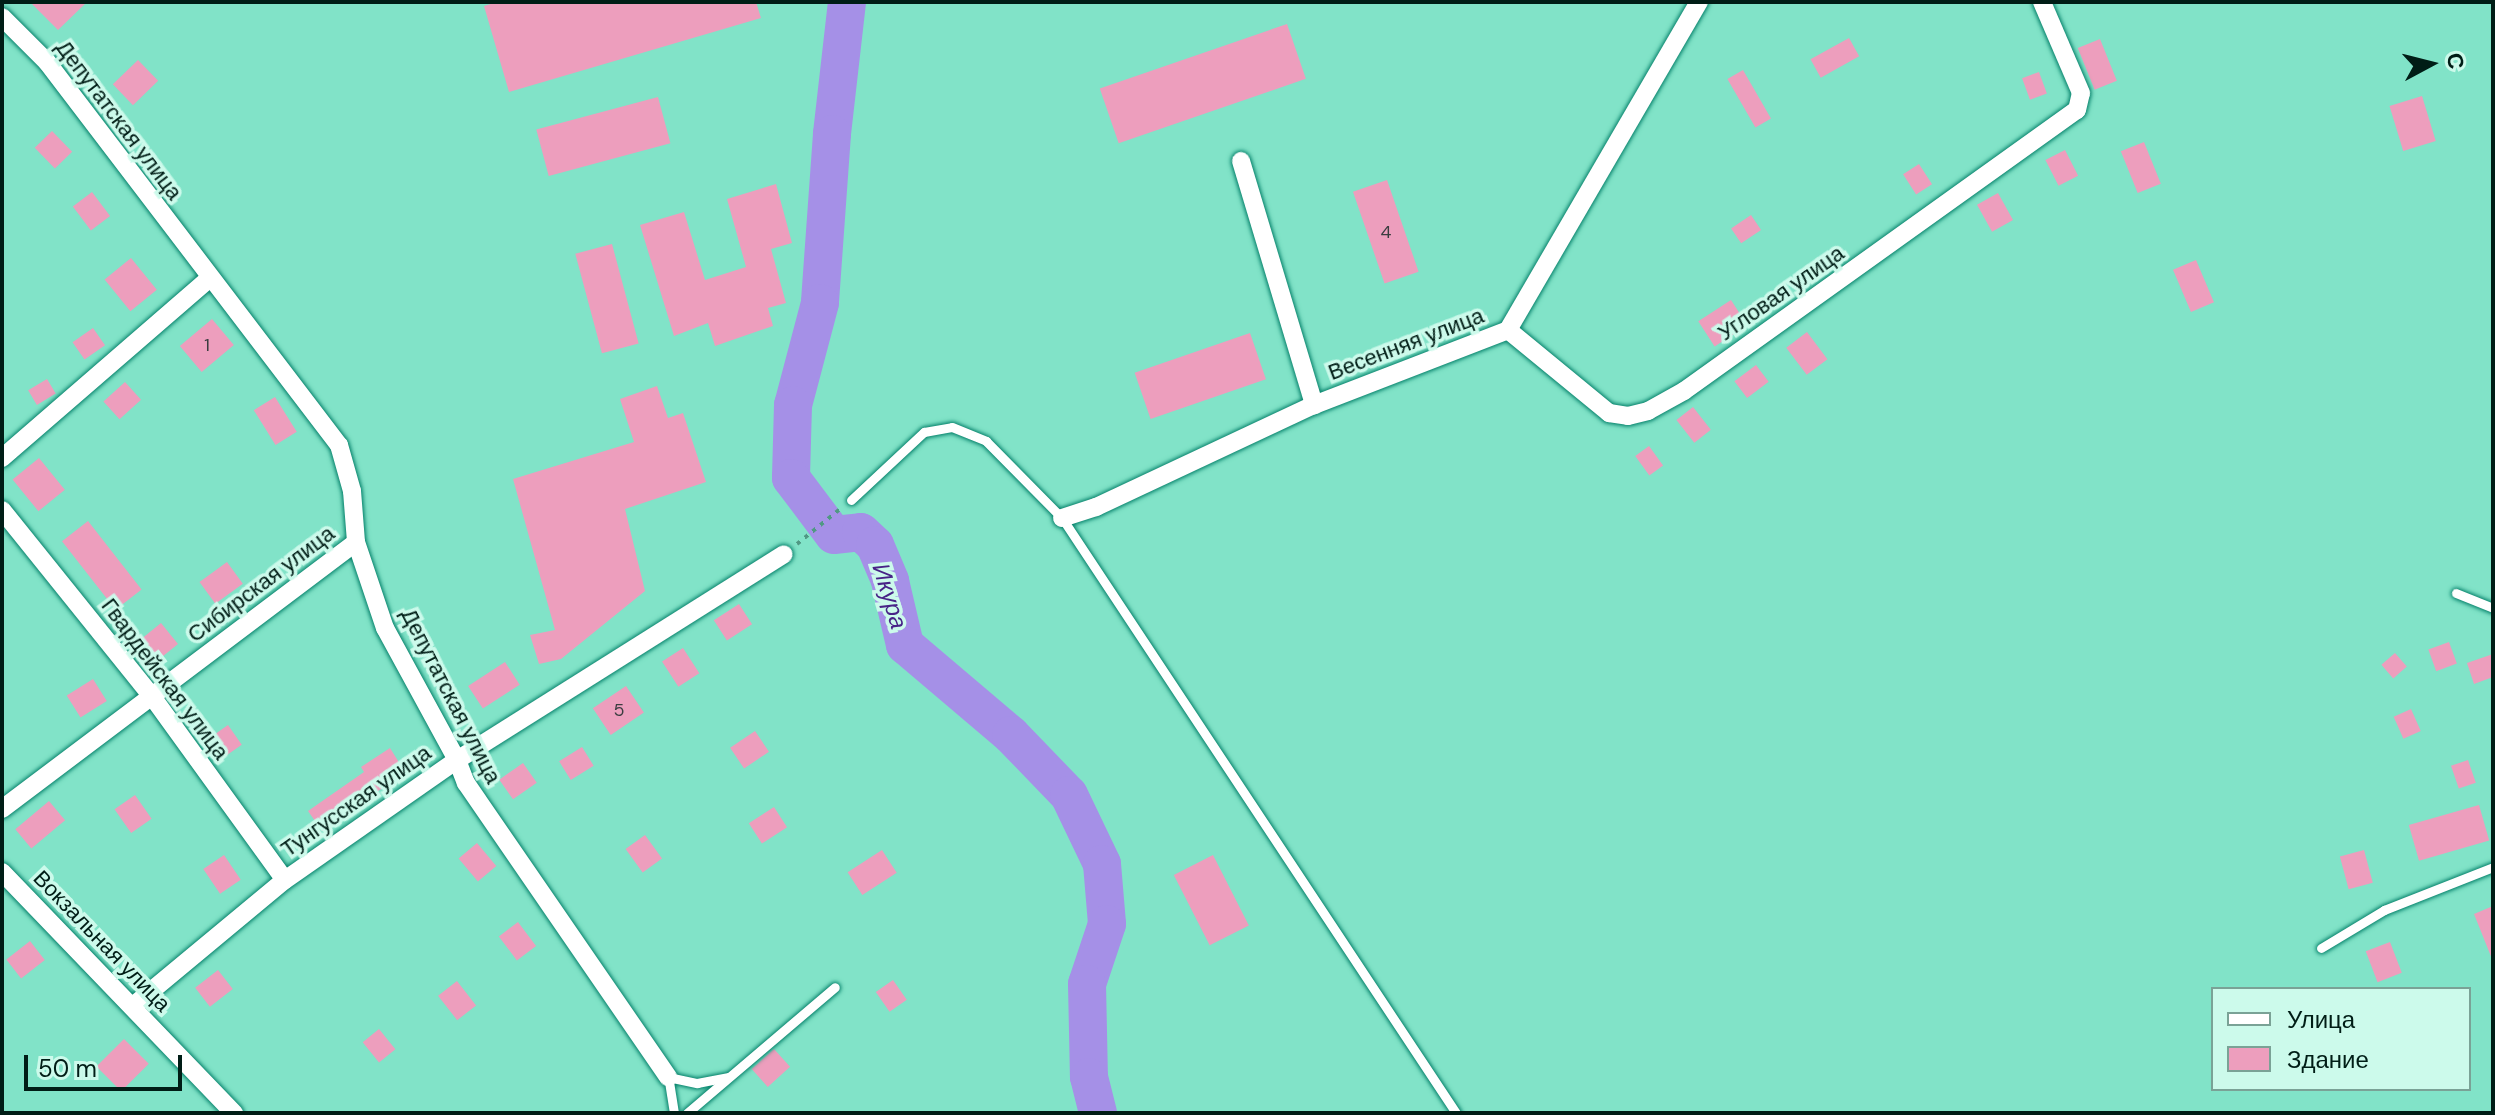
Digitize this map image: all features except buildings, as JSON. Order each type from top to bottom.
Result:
[{"type":"street","name":"Весенняя улица","points":[[1062,518],[1096,507],[1314,405],[1508,330],[1699,2]]},
{"type":"street","name":"Угловая улица","points":[[1508,330],[1609,413],[1628,416],[1648,411],[1684,391],[2077,110],[2081,93],[2042,2]]},
{"type":"street","name":"Депутатская улица","points":[[2,17],[47,62],[209,279],[339,445],[352,491],[356,542],[385,628],[457,760],[466,783],[668,1077]]},
{"type":"street","points":[[1241,161],[1314,405]]},
{"type":"street","points":[[2,458],[209,279]]},
{"type":"street","name":"Гвардейская улица","points":[[2,510],[151,695],[261,851],[285,880]]},
{"type":"street","name":"Сибирская улица","points":[[2,809],[356,542]]},
{"type":"street","name":"Тунгусская улица","points":[[133,1006],[285,880],[457,760],[784,554]]},
{"type":"street","points":[[261,851],[289,862],[312,863]]},
{"type":"street","name":"Вокзальная улица","points":[[2,872],[234,1113]]},
{"type":"lane","points":[[851,500],[924,432],[952,427],[986,441],[1062,518],[1456,1113]]},
{"type":"lane","points":[[2456,593],[2493,608]]},
{"type":"lane","points":[[2321,948],[2384,910],[2493,867]]},
{"type":"lane","points":[[687,1113],[695,1102],[731,1077],[835,987]]},
{"type":"lane","points":[[674,1113],[668,1077],[697,1083],[731,1077]]},
{"type":"path","points":[[784,554],[851,500]]},
{"type":"waterway","name":"Икура","points":[[847,2],[832,134],[820,303],[793,405],[791,478],[834,535],[861,532],[875,545],[890,581],[905,645],[1011,735],[1069,795],[1102,864],[1107,924],[1087,984],[1089,1077],[1098,1113]]}]
